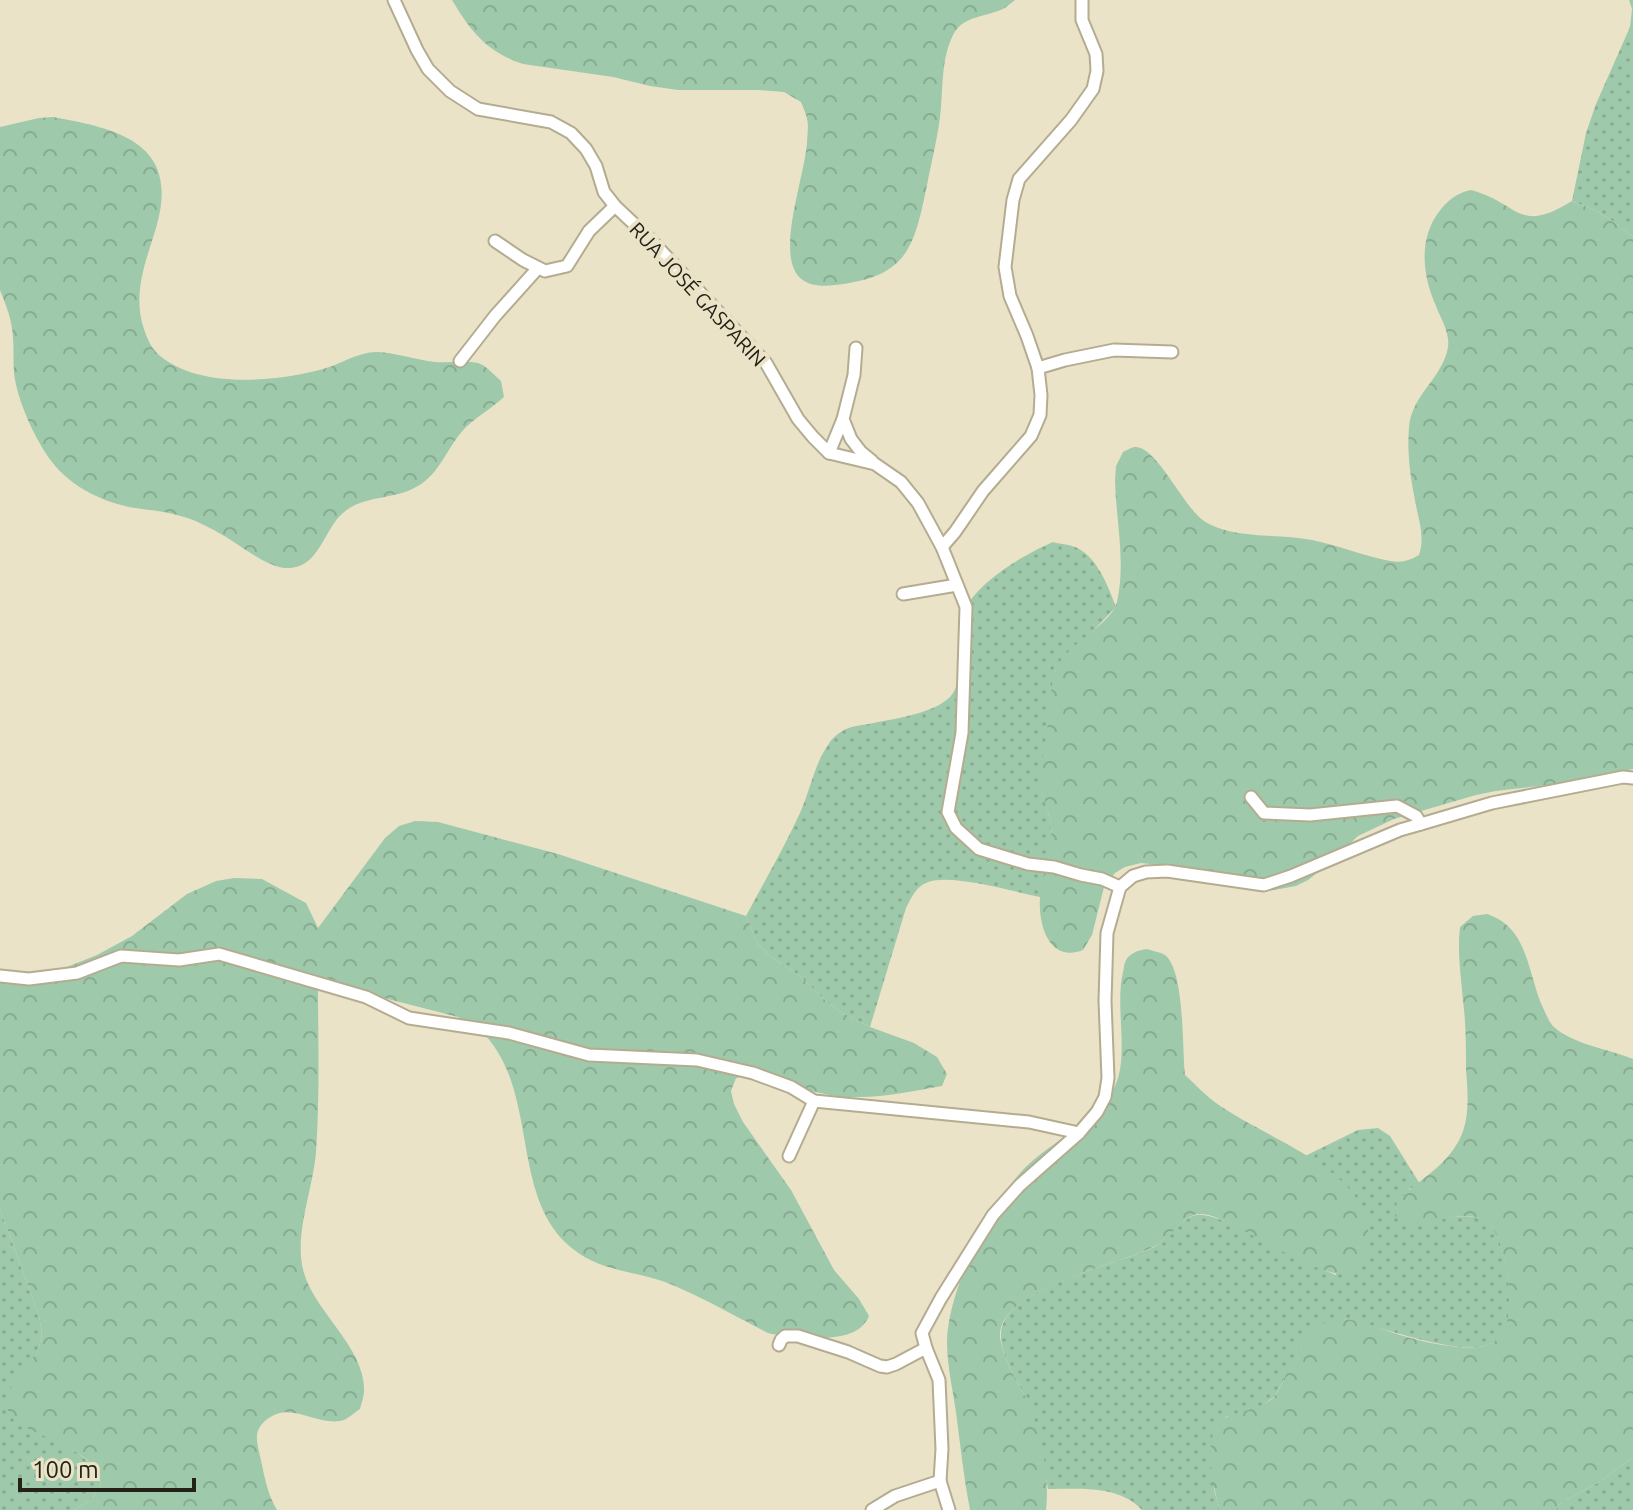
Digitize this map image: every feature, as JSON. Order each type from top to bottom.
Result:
[{"type":"street","name":"RUA JOSÉ GASPARIN","points":[[394,0],[428,69],[450,91],[478,109],[551,122],[571,133],[586,149],[596,166],[604,192],[615,206],[766,363],[798,419],[829,453]]},
{"type":"street","points":[[942,547],[983,491],[1031,436],[1040,415],[1038,368],[1010,296],[1005,267],[1013,200],[1019,179],[1071,120],[1093,89],[1097,71],[1096,54],[1082,20],[1082,0]]},
{"type":"street","points":[[495,241],[545,271],[567,266],[589,231],[615,206]]},
{"type":"street","points":[[460,361],[538,268]]},
{"type":"street","points":[[856,348],[854,375],[843,419],[829,453],[875,464]]},
{"type":"street","points":[[1038,368],[1114,350],[1172,352]]},
{"type":"street","points":[[843,419],[851,439],[861,452],[901,482],[918,503],[942,547],[966,607],[962,733],[948,812],[956,828],[979,849],[1028,864],[1102,879],[1120,887]]},
{"type":"street","points":[[903,594],[957,585]]},
{"type":"street","points":[[949,1510],[940,1481],[939,1380],[922,1333],[993,1215],[1020,1185],[1079,1133],[1105,1097],[1108,1078],[1105,1001],[1107,933],[1120,887],[1133,876],[1156,871],[1264,885],[1400,830],[1492,803],[1623,777],[1633,778]]},
{"type":"street","points":[[1251,797],[1264,813],[1310,815],[1397,806],[1416,816],[1421,824]]},
{"type":"street","points":[[0,976],[29,979],[77,973],[121,956],[179,960],[219,954],[366,997],[409,1018],[509,1033],[589,1055],[697,1060],[753,1073],[791,1087],[814,1101],[1029,1122],[1079,1133]]},
{"type":"street","points":[[789,1156],[814,1101]]},
{"type":"street","points":[[779,1345],[785,1336],[798,1336],[887,1367],[926,1348]]},
{"type":"street","points":[[872,1510],[904,1492],[940,1481]]},
{"type":"green space","points":[[452,0],[1015,0],[1005,8],[963,24],[957,28],[949,43],[939,126],[922,207],[911,243],[903,256],[878,275],[823,286],[801,279],[791,257],[792,225],[807,143],[808,122],[801,102],[784,92],[678,90],[523,64],[481,40]]},
{"type":"green space","points":[[1629,0],[1633,0],[1633,237],[1604,216],[1572,201],[1586,133],[1630,27],[1632,9]]},
{"type":"green space","points":[[53,117],[122,135],[152,159],[160,177],[162,200],[142,278],[139,303],[146,336],[159,355],[175,366],[216,378],[261,379],[304,374],[361,354],[382,352],[435,362],[478,363],[501,381],[504,397],[466,427],[425,481],[407,491],[351,507],[336,520],[309,560],[291,568],[266,562],[190,519],[112,502],[78,486],[60,471],[46,453],[23,407],[14,373],[11,325],[0,290],[0,127]]},
{"type":"green space","points":[[1471,190],[1529,216],[1554,211],[1572,201],[1604,216],[1633,237],[1633,769],[1564,783],[1476,795],[1394,819],[1358,836],[1326,866],[1296,886],[1274,890],[1238,887],[1168,866],[1141,863],[1125,867],[1115,873],[1104,887],[1092,935],[1083,950],[1071,953],[1062,951],[1048,939],[1040,908],[1051,835],[1041,773],[1051,689],[1061,660],[1107,618],[1117,602],[1121,557],[1115,481],[1116,466],[1123,452],[1134,447],[1151,455],[1196,514],[1216,527],[1242,534],[1312,540],[1394,562],[1419,555],[1421,533],[1410,470],[1409,428],[1415,406],[1440,368],[1448,347],[1445,326],[1428,283],[1425,247],[1427,235],[1441,209],[1456,195]]},
{"type":"green space","points":[[1053,542],[1072,546],[1088,556],[1100,571],[1116,607],[1056,669],[1042,790],[1051,824],[1051,850],[1040,897],[949,880],[936,880],[919,887],[906,908],[870,1027],[828,1003],[800,976],[771,957],[757,943],[746,916],[794,826],[819,761],[831,740],[849,728],[923,712],[950,697],[958,681],[962,619],[966,607],[999,573]]},
{"type":"green space","points":[[415,821],[438,822],[558,854],[746,916],[757,943],[771,957],[800,976],[828,1003],[870,1027],[914,1043],[937,1057],[947,1074],[942,1086],[909,1092],[839,1096],[757,1076],[736,1078],[731,1091],[743,1122],[791,1190],[834,1270],[869,1316],[864,1325],[846,1335],[813,1338],[771,1334],[675,1286],[584,1257],[553,1227],[539,1201],[511,1081],[498,1053],[479,1029],[458,1017],[318,981],[316,1152],[302,1229],[301,1259],[310,1288],[357,1360],[364,1391],[360,1409],[344,1420],[334,1421],[284,1412],[261,1425],[257,1433],[258,1446],[268,1491],[277,1510],[74,1510],[92,1499],[101,1485],[97,1472],[78,1453],[13,1419],[5,1402],[12,1386],[38,1351],[42,1334],[39,1316],[0,1209],[0,982],[57,971],[97,955],[132,936],[187,894],[216,881],[262,879],[306,903],[318,928],[385,838],[399,826]]},
{"type":"green space","points":[[1487,914],[1512,930],[1519,941],[1538,996],[1553,1026],[1580,1042],[1633,1059],[1633,1457],[1599,1482],[1561,1503],[1555,1510],[1220,1510],[1211,1456],[1216,1426],[1226,1417],[1259,1406],[1274,1397],[1297,1350],[1318,1326],[1328,1321],[1353,1320],[1422,1341],[1462,1347],[1490,1344],[1499,1338],[1505,1328],[1509,1304],[1507,1271],[1492,1227],[1475,1217],[1415,1222],[1395,1216],[1397,1201],[1442,1162],[1455,1147],[1464,1129],[1468,1099],[1460,927],[1473,916]]},
{"type":"green space","points":[[1147,949],[1165,955],[1176,977],[1185,1075],[1216,1103],[1314,1160],[1348,1187],[1365,1216],[1368,1255],[1362,1267],[1355,1272],[1332,1273],[1220,1219],[1198,1214],[1187,1219],[1155,1246],[1064,1280],[1018,1305],[1004,1320],[1001,1345],[1026,1398],[1040,1438],[1047,1482],[1046,1510],[970,1510],[947,1352],[949,1321],[955,1298],[987,1221],[1016,1178],[1041,1154],[1091,1117],[1110,1094],[1120,1069],[1120,999],[1124,964],[1132,954]]},
{"type":"green space","points":[[1378,1128],[1390,1136],[1420,1184],[1409,1189],[1422,1222],[1476,1217],[1491,1226],[1498,1237],[1507,1269],[1510,1304],[1506,1328],[1499,1338],[1490,1344],[1470,1348],[1420,1340],[1345,1319],[1285,1377],[1275,1396],[1258,1409],[1225,1417],[1214,1490],[1220,1510],[1142,1510],[1111,1492],[1048,1489],[1032,1416],[1003,1352],[1001,1333],[1007,1317],[1041,1290],[1154,1247],[1186,1220],[1197,1215],[1209,1216],[1244,1229],[1336,1275],[1327,1170],[1305,1156],[1358,1130]]},
{"type":"green space","points":[[0,1209],[39,1316],[42,1334],[38,1351],[28,1367],[25,1426],[82,1456],[92,1465],[101,1485],[92,1499],[74,1510],[0,1510]]},
{"type":"green space","points":[[1633,1457],[1633,1510],[1555,1510],[1561,1503],[1599,1482]]}]
